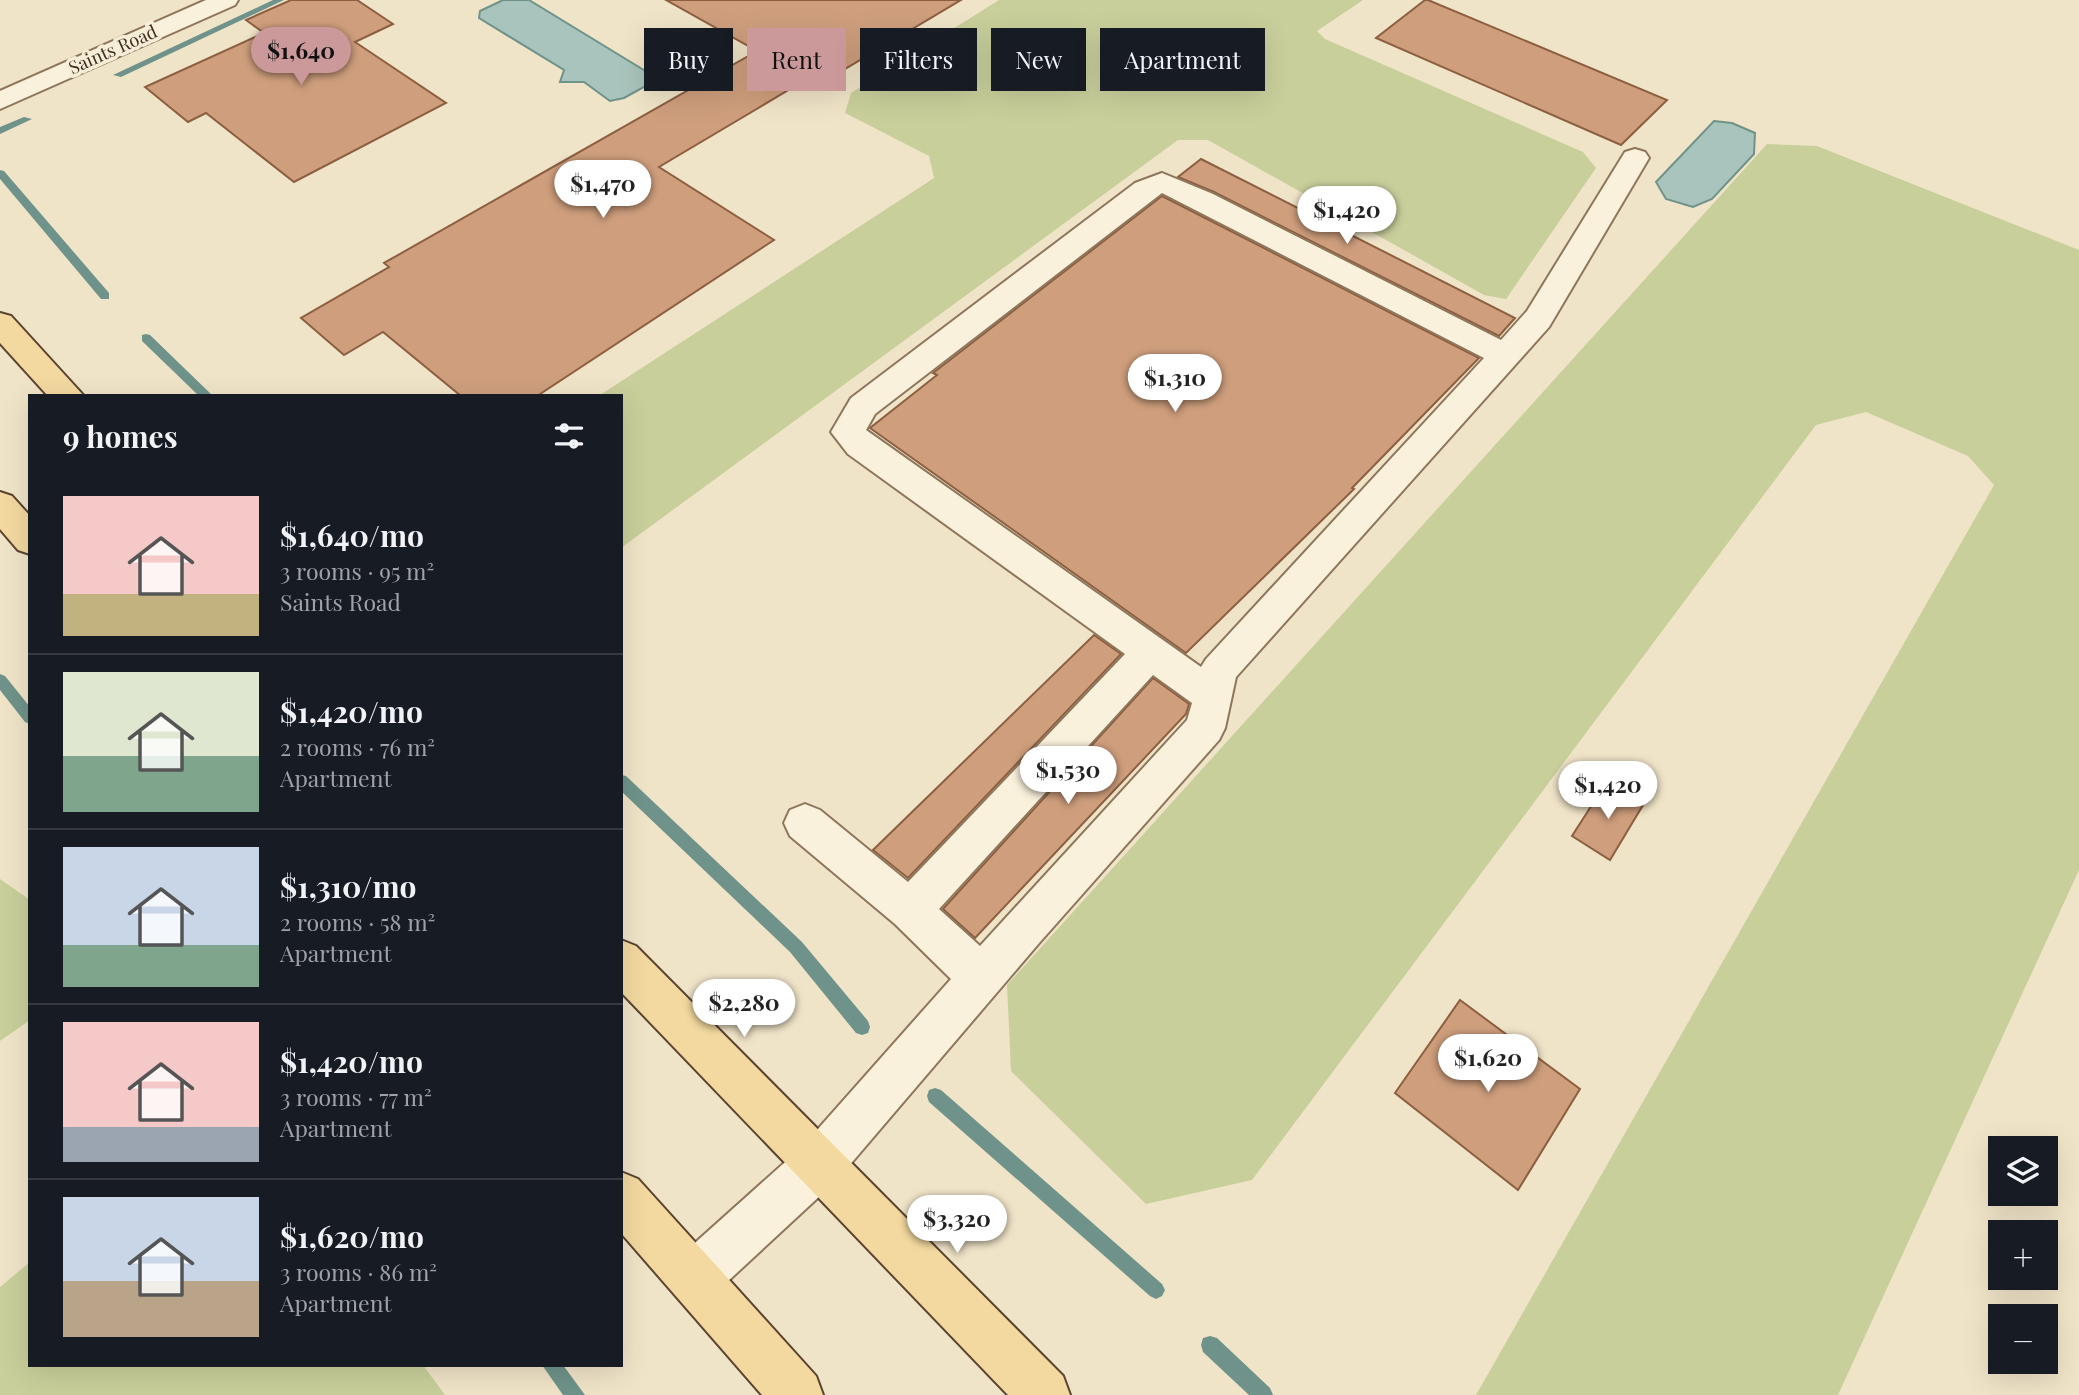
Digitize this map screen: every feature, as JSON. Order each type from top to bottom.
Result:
[{"type":"main road","points":[[0,324],[66,394]]},
{"type":"main road","points":[[0,505],[28,538]]},
{"type":"main road","points":[[623,963],[1044,1395]]},
{"type":"main road","points":[[623,1198],[797,1395]]},
{"type":"street","name":"Saints Road","points":[[0,101],[226,0]]},
{"type":"street","points":[[695,1277],[819,1164],[1025,927],[1205,728],[1219,670],[1538,319],[1635,158]]},
{"type":"street","points":[[1212,696],[860,445],[848,432],[863,406],[1145,189],[1163,182],[1505,355]]},
{"type":"street","points":[[910,911],[1150,653]]},
{"type":"street","points":[[805,823],[910,911],[982,978]]},
{"type":"green space","points":[[999,0],[1363,0],[1317,31],[1325,39],[1583,152],[1596,168],[1506,299],[1484,295],[1208,140],[1178,140],[623,547],[623,394],[602,394],[934,178],[929,156],[845,113],[851,93],[860,87],[860,91],[977,91],[977,28],[954,28]]},
{"type":"green space","points":[[1767,144],[1817,146],[2079,250],[2079,870],[1838,1395],[1476,1395],[1994,485],[1968,456],[1866,412],[1816,425],[1252,1180],[1146,1204],[1011,1071],[1007,985]]},
{"type":"green space","points":[[0,879],[28,899],[28,1021],[0,1041]]},
{"type":"green space","points":[[28,1264],[28,1367],[424,1367],[445,1395],[0,1395],[0,1287]]},
{"type":"water","points":[[503,0],[529,0],[644,70],[644,87],[624,98],[610,101],[584,82],[560,82],[564,70],[479,18],[480,11]]},
{"type":"water","points":[[1714,121],[1732,123],[1755,133],[1754,154],[1712,199],[1693,207],[1666,199],[1656,182]]},
{"type":"building","points":[[291,0],[357,0],[393,24],[355,42],[446,103],[294,182],[206,113],[188,122],[145,87],[264,33],[246,20]]},
{"type":"building","points":[[666,0],[961,0],[914,28],[860,28],[860,60],[846,68],[846,28],[747,28],[747,45],[733,38],[733,28],[716,28]]},
{"type":"building","points":[[1425,0],[1667,100],[1621,145],[1376,38]]},
{"type":"building","points":[[747,57],[747,91],[787,91],[659,167],[774,240],[540,394],[459,394],[383,332],[344,355],[301,318],[389,267],[384,263],[687,91],[733,91],[733,65]]},
{"type":"building","points":[[1201,159],[1515,318],[1499,336],[1214,192],[1178,177]]},
{"type":"building","points":[[1162,196],[1479,358],[1352,488],[1354,489],[1186,653],[870,428],[937,375],[933,373]]},
{"type":"building","points":[[1094,635],[1121,654],[908,878],[873,850]]},
{"type":"building","points":[[1153,678],[1189,704],[1186,714],[975,938],[943,909]]},
{"type":"building","points":[[1606,783],[1643,805],[1610,860],[1572,836]]},
{"type":"building","points":[[1460,1000],[1580,1089],[1518,1190],[1395,1093]]},
{"type":"waterway","points":[[118,75],[280,0]]},
{"type":"waterway","points":[[0,131],[27,119]]},
{"type":"waterway","points":[[0,173],[105,296]]},
{"type":"waterway","points":[[146,338],[205,394]]},
{"type":"waterway","points":[[0,680],[28,715]]},
{"type":"waterway","points":[[623,783],[796,947],[862,1027]]},
{"type":"waterway","points":[[935,1096],[1156,1290]]},
{"type":"waterway","points":[[1210,1345],[1263,1395]]},
{"type":"waterway","points":[[553,1367],[575,1395]]}]
